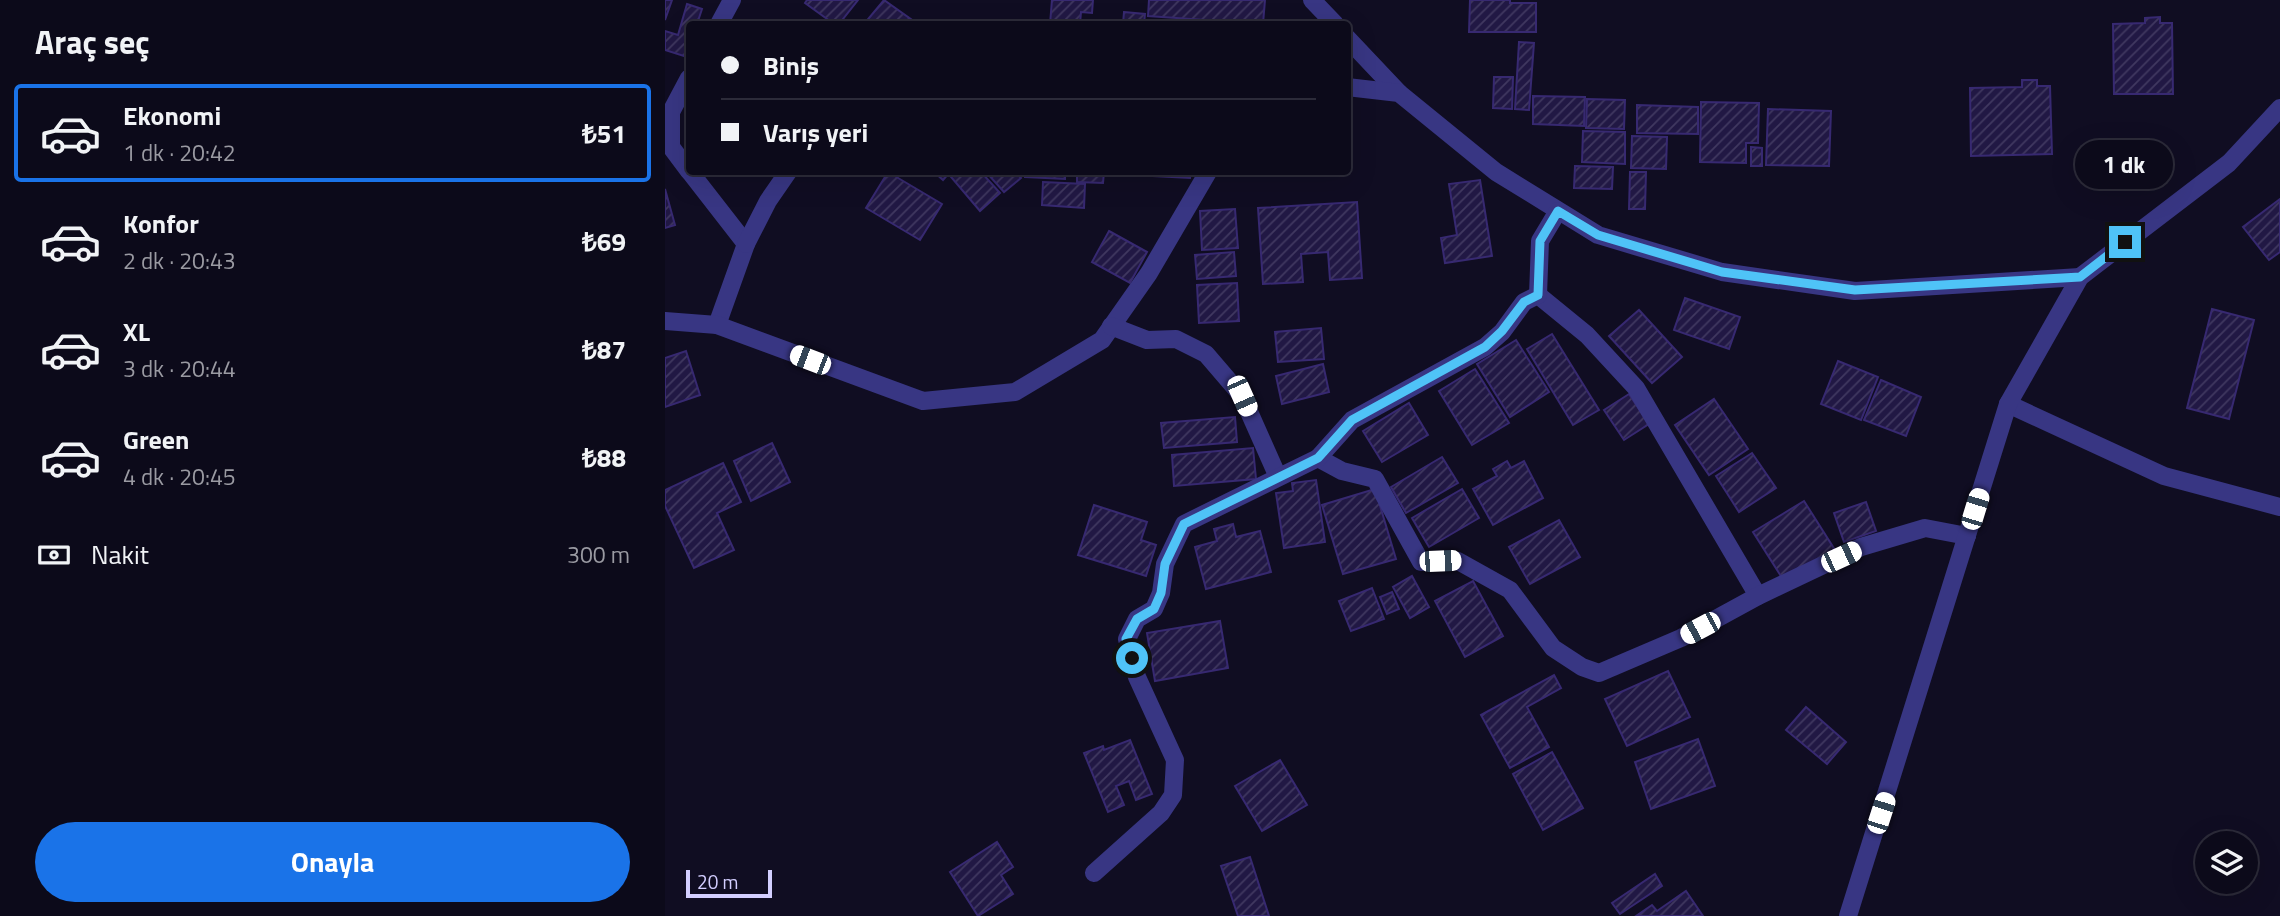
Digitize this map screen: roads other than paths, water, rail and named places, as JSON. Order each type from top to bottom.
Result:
[{"type":"street","points":[[721,21],[732,0]]},
{"type":"street","points":[[1313,0],[1332,21]]},
{"type":"street","points":[[1351,42],[1399,93],[1496,172],[1598,235],[1722,272],[1855,290],[2080,277]]},
{"type":"street","points":[[686,84],[671,112],[671,147],[686,166]]},
{"type":"street","points":[[1351,87],[1399,93]]},
{"type":"street","points":[[1848,916],[2008,404],[2080,277],[2229,163],[2280,108]]},
{"type":"street","points":[[693,175],[746,244]]},
{"type":"street","points":[[717,325],[746,244],[768,201],[786,175]]},
{"type":"street","points":[[665,321],[717,325],[923,401],[1015,392],[1102,340],[1149,273],[1205,175]]},
{"type":"street","points":[[1538,295],[1540,241],[1558,211]]},
{"type":"street","points":[[1094,873],[1161,813],[1173,795],[1175,760],[1137,677],[1126,639],[1137,619],[1154,609],[1161,593],[1165,564],[1184,524],[1318,458],[1352,420],[1485,347],[1502,331],[1524,302],[1538,295]]},
{"type":"street","points":[[1538,295],[1587,335],[1636,388],[1758,596]]},
{"type":"street","points":[[1111,326],[1147,340],[1176,339],[1206,354],[1242,396],[1278,477]]},
{"type":"street","points":[[2008,404],[2164,476],[2280,507]]},
{"type":"street","points":[[1318,458],[1342,471],[1375,479],[1421,562],[1458,561],[1510,590],[1553,648],[1582,667],[1599,673],[1681,638],[1758,596],[1861,547],[1924,528],[1967,536]]}]
